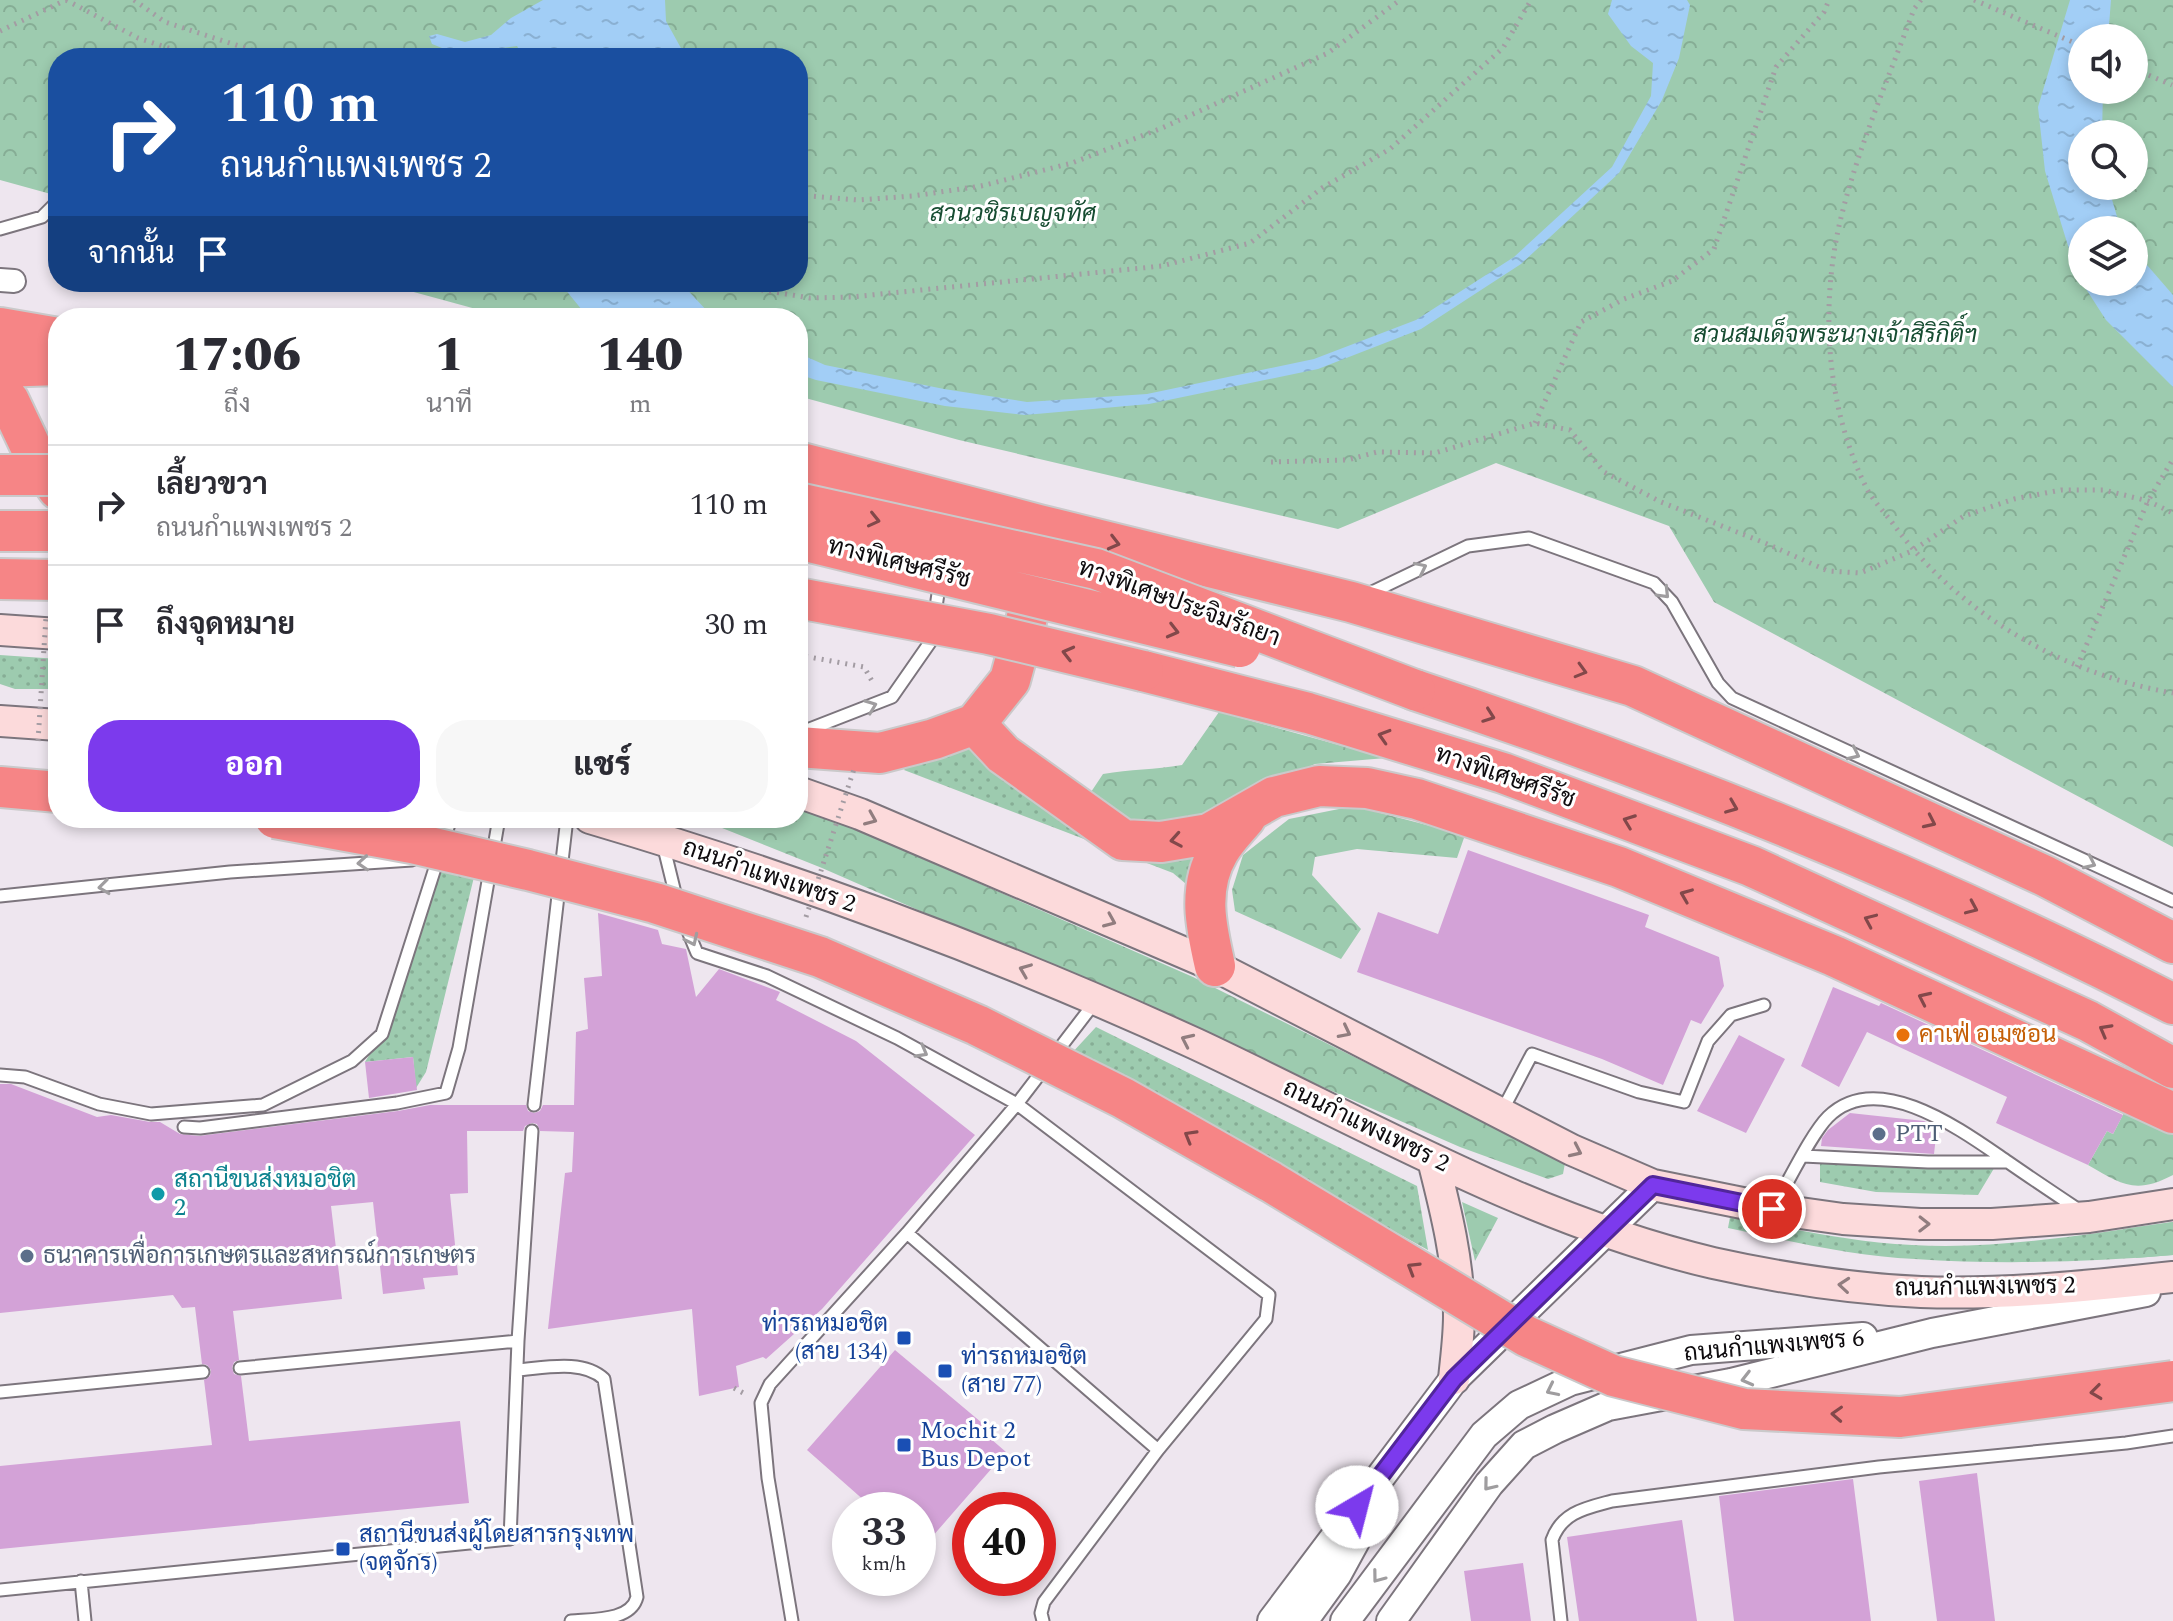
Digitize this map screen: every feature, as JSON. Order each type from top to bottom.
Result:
[{"type":"highway","points":[[0,328],[48,336]]},
{"type":"highway","points":[[0,367],[48,365]]},
{"type":"highway","points":[[0,390],[9,401],[36,458],[48,475]]},
{"type":"highway","points":[[808,465],[960,516],[1039,525],[1351,602],[1633,686],[2045,876],[2173,943]]},
{"type":"highway","points":[[0,475],[48,475]]},
{"type":"highway","name":"ทางพิเศษประจิมรัถยา","points":[[808,505],[1096,569],[1415,690]]},
{"type":"highway","points":[[808,748],[880,753],[975,724],[1010,680],[1042,563],[1039,525]]},
{"type":"highway","points":[[0,531],[48,531]]},
{"type":"highway","name":"ทางพิเศษศรีรัช","points":[[808,541],[1415,690],[1644,772],[1839,850],[2014,926],[2173,1004]]},
{"type":"highway","points":[[0,579],[48,607]]},
{"type":"highway","name":"ทางพิเศษศรีรัช","points":[[808,600],[989,634],[1143,671],[1308,713],[1503,773],[1751,866],[2088,1021],[2173,1068]]},
{"type":"highway","points":[[975,724],[1003,754],[1123,840],[1161,842],[1209,834],[1274,797],[1319,786],[1367,788],[1417,799],[1619,867],[1791,938],[2173,1113]]},
{"type":"highway","points":[[0,787],[48,791]]},
{"type":"highway","points":[[1215,966],[1203,914],[1208,875],[1219,851],[1248,814]]},
{"type":"highway","points":[[330,828],[412,843],[655,903],[820,957],[977,1025],[1123,1098],[1271,1182],[1526,1336],[1614,1376],[1744,1409],[1900,1417],[2173,1381]]},
{"type":"main road","points":[[0,630],[48,612]]},
{"type":"main road","points":[[0,721],[48,733]]},
{"type":"main road","points":[[808,796],[860,814],[1215,966],[1572,1150],[1653,1185],[1772,1209],[1843,1219],[1920,1224],[1992,1224],[2089,1217],[2173,1204]]},
{"type":"main road","name":"ถนนกำแพงเพชร 2","points":[[624,828],[829,895],[1097,999],[1254,1071],[1433,1160],[1605,1233],[1713,1262],[1820,1283],[1923,1292],[2021,1290],[2173,1277]]},
{"type":"main road","points":[[1433,1160],[1448,1220],[1455,1266],[1459,1315],[1454,1379]]},
{"type":"street","points":[[1272,1621],[1454,1379],[1653,1185]]},
{"type":"street","name":"ถนนกำแพงเพชร 6","points":[[1391,1621],[1489,1484],[1524,1445],[1608,1406],[1731,1383],[1932,1333],[2173,1287]]},
{"type":"street","name":"ถนนกำแพงเพชร 6","points":[[1345,1621],[1484,1435],[1519,1405],[1570,1381],[1691,1350],[1932,1333]]},
{"type":"street","points":[[1303,1621],[1354,1545],[1392,1461]]},
{"type":"lane","points":[[0,229],[42,217],[48,211]]},
{"type":"lane","points":[[944,553],[960,516]]},
{"type":"lane","points":[[808,534],[942,567],[931,641],[892,697],[808,730]]},
{"type":"lane","points":[[1351,602],[1468,546],[1529,538],[1654,583],[1672,602],[1718,683],[1732,698],[2173,901]]},
{"type":"lane","points":[[0,1075],[25,1077],[99,1104],[151,1114],[263,1105],[352,1061],[382,1034],[448,828]]},
{"type":"lane","points":[[184,1127],[200,1128],[367,1107],[446,1093],[459,1048],[497,828]]},
{"type":"lane","points":[[534,1105],[566,828]]},
{"type":"lane","points":[[661,839],[680,913],[697,953],[767,976],[884,1032],[1017,1104],[1269,1295],[1266,1319],[1158,1450],[1044,1602],[1041,1613],[1043,1621]]},
{"type":"lane","points":[[0,896],[230,872],[441,858]]},
{"type":"lane","points":[[792,1621],[768,1478],[761,1403],[770,1384],[907,1233],[1017,1104],[1097,999]]},
{"type":"lane","points":[[1501,1113],[1532,1054],[1639,1092],[1684,1102],[1708,1041],[1731,1015],[1764,1005]]},
{"type":"lane","points":[[1772,1209],[1827,1118],[1845,1104],[1873,1097],[1914,1107],[1952,1124],[2089,1217]]},
{"type":"lane","points":[[0,1590],[510,1539],[518,1341],[532,1131]]},
{"type":"lane","points":[[1803,1156],[2007,1162]]},
{"type":"lane","points":[[907,1233],[1158,1450]]},
{"type":"lane","points":[[240,1368],[518,1341]]},
{"type":"lane","points":[[517,1370],[576,1367],[596,1371],[604,1379],[637,1597],[635,1606],[626,1614],[571,1621]]},
{"type":"lane","points":[[0,1392],[203,1372]]},
{"type":"lane","points":[[1561,1621],[1552,1540],[1565,1518],[1577,1511],[1612,1501],[1879,1467],[2173,1436]]},
{"type":"lane","points":[[81,1581],[85,1621]]},
{"type":"path","points":[[0,31],[66,0],[138,38],[168,48]]},
{"type":"path","points":[[134,0],[165,22],[245,48]]},
{"type":"path","points":[[808,196],[858,200],[913,196],[981,186],[1072,163],[1162,128],[1328,53],[1400,0]]},
{"type":"path","points":[[774,292],[810,298],[851,297],[1162,266],[1250,243],[1322,188],[1390,149],[1503,48],[1531,0]]},
{"type":"path","points":[[1535,423],[1581,322],[1624,299],[1672,281],[1714,249],[1776,67],[1824,12],[1829,0]]},
{"type":"path","points":[[1921,0],[1914,9],[1859,158],[1839,227],[1831,283],[1830,355],[1839,417],[1867,488],[1912,551],[1954,592],[2019,637],[2077,667],[2134,686],[2173,693]]},
{"type":"path","points":[[1974,0],[2068,40]]},
{"type":"path","points":[[2148,75],[2172,85]]},
{"type":"path","points":[[1271,462],[1347,460],[1377,452],[1435,453],[1535,423],[1570,430],[1604,472],[1661,502],[1828,571],[1860,573],[1912,551],[1964,516],[2014,499],[2061,490],[2104,490],[2148,501],[2173,513]]},
{"type":"path","points":[[2077,667],[2148,501],[2173,459]]},
{"type":"path","points":[[808,657],[864,667],[872,681]]},
{"type":"path","points":[[806,917],[854,769]]},
{"type":"green space","points":[[0,0],[2173,0],[2173,847],[1714,602],[1669,526],[1496,463],[1338,529],[959,440],[808,399],[808,308],[472,308],[414,292],[808,292],[808,48],[48,48],[48,193],[0,180]]},
{"type":"green space","points":[[0,655],[48,658],[48,689],[15,689],[0,684]]},
{"type":"green space","points":[[1219,712],[1386,758],[1315,764],[1221,809],[1182,822],[1138,824],[1085,801],[1103,774],[1182,765]]},
{"type":"green space","points":[[970,744],[1086,840],[904,770],[916,756]]},
{"type":"green space","points":[[1354,806],[1465,835],[1457,858],[1357,849],[1315,857],[1312,875],[1361,929],[1341,959],[1235,911],[1232,890],[1243,855],[1289,819]]},
{"type":"green space","points":[[808,812],[837,821],[1193,977],[1548,1153],[1565,1163],[1563,1174],[1548,1179],[1460,1147],[822,868],[722,828],[808,828]]},
{"type":"green space","points":[[1097,844],[1132,849],[1206,848],[1186,884],[1173,873]]},
{"type":"green space","points":[[441,858],[476,869],[426,1072],[416,1088],[413,1057],[365,1062],[382,1034]]},
{"type":"green space","points":[[1096,1027],[1417,1186],[1428,1250],[1071,1054]]},
{"type":"green space","points":[[2128,1105],[2173,1128],[2173,1175],[2148,1185],[2129,1185],[2088,1165],[2107,1131],[2113,1134]]},
{"type":"green space","points":[[1820,1161],[1907,1168],[1996,1165],[1978,1195],[1876,1192],[1820,1182]]},
{"type":"green space","points":[[1462,1202],[1498,1218],[1475,1261]]},
{"type":"green space","points":[[1730,1217],[1866,1241],[1945,1246],[2043,1240],[2173,1222],[2173,1255],[2012,1262],[1891,1257],[1821,1247],[1728,1228]]},
{"type":"green space","points":[[2173,1222],[2173,1255],[2136,1258],[2124,1229]]},
{"type":"water","points":[[543,0],[665,0],[666,21],[681,48],[442,48],[432,44],[429,36],[437,34],[465,42],[491,35],[511,18]]},
{"type":"water","points":[[1612,0],[1687,0],[1690,5],[1679,58],[1662,100],[1619,173],[1521,264],[1421,329],[1318,369],[1149,404],[1025,415],[945,406],[808,377],[808,357],[825,365],[1027,402],[1147,394],[1314,359],[1416,320],[1514,257],[1612,167],[1651,96],[1653,63],[1631,46],[1608,14]]},
{"type":"water","points":[[2070,0],[2111,0],[2109,24],[2068,24],[2068,104],[2103,104],[2102,120],[2068,120],[2068,200],[2112,200],[2117,216],[2068,216],[2068,246],[2045,171],[2038,107]]},
{"type":"water","points":[[2148,266],[2173,295],[2173,387],[2106,320],[2091,296],[2148,296]]},
{"type":"water","points":[[567,292],[689,292],[704,308],[580,308]]},
{"type":"building","points":[[1468,850],[1649,915],[1645,927],[1719,957],[1724,986],[1701,1024],[1691,1020],[1663,1085],[1602,1059],[1357,972],[1378,912],[1438,934]]},
{"type":"building","points":[[598,913],[658,930],[662,944],[686,949],[696,997],[719,969],[780,992],[776,1000],[856,1041],[975,1135],[822,1309],[766,1359],[763,1357],[736,1366],[739,1387],[699,1396],[692,1309],[548,1329],[565,1173],[572,1172],[574,1132],[540,1131],[537,1124],[532,1123],[525,1126],[523,1131],[467,1131],[468,1193],[450,1194],[458,1275],[423,1278],[425,1289],[383,1294],[373,1202],[331,1206],[342,1299],[233,1311],[239,1360],[234,1362],[232,1368],[234,1374],[241,1376],[249,1441],[460,1421],[469,1503],[0,1549],[0,1466],[212,1445],[204,1380],[210,1376],[211,1370],[202,1364],[195,1307],[182,1308],[173,1295],[0,1313],[0,1084],[11,1084],[97,1117],[111,1115],[160,1122],[180,1134],[199,1136],[430,1105],[526,1105],[528,1111],[534,1113],[540,1111],[543,1105],[574,1105],[576,1032],[588,1029],[584,978],[602,976]]},
{"type":"building","points":[[1833,987],[1879,1006],[1881,1003],[2123,1115],[2113,1134],[2107,1131],[2088,1165],[1996,1123],[2007,1097],[1867,1032],[1839,1087],[1801,1066]]},
{"type":"building","points":[[1739,1035],[1785,1059],[1746,1133],[1697,1111]]},
{"type":"building","points":[[413,1057],[417,1090],[369,1098],[365,1062]]},
{"type":"building","name":"PTT","points":[[1850,1113],[1924,1121],[1937,1127],[1934,1154],[1821,1146],[1828,1130]]},
{"type":"building","name":"Mochit 2 Bus Depot","points":[[895,1350],[994,1433],[991,1439],[1006,1452],[971,1492],[952,1492],[952,1514],[936,1532],[936,1492],[855,1492],[807,1450]]},
{"type":"building","points":[[1977,1473],[1995,1621],[1937,1621],[1919,1481]]},
{"type":"building","points":[[1853,1479],[1871,1621],[1734,1621],[1719,1496]]},
{"type":"building","points":[[1682,1520],[1697,1621],[1579,1621],[1567,1537]]},
{"type":"building","points":[[1523,1563],[1531,1621],[1471,1621],[1464,1571]]},
{"type":"place","name":"คาเฟ่ อเมซอน","points":[[1903,1035]]},
{"type":"place","name":"PTT","points":[[1879,1134]]},
{"type":"place","name":"สถานีขนส่งหมอชิต 2","points":[[158,1194]]},
{"type":"place","name":"ธนาคารเพื่อการเกษตรและสหกรณ์การเกษตร","points":[[27,1256]]},
{"type":"place","name":"ท่ารถหมอชิต (สาย 134)","points":[[904,1338]]},
{"type":"place","name":"ท่ารถหมอชิต (สาย 77)","points":[[945,1371]]},
{"type":"place","name":"Mochit 2 Bus Depot","points":[[904,1445]]},
{"type":"place","name":"สถานีขนส่งผู้โดยสารกรุงเทพ (จตุจักร)","points":[[343,1549]]},
{"type":"route","points":[[1357,1507],[1454,1379],[1653,1185],[1772,1209]]},
{"type":"park label","name":"สวนวชิรเบญจทัศ","points":[[1013,214]]},
{"type":"park label","name":"สวนสมเด็จพระนางเจ้าสิริกิติ์ฯ","points":[[1835,335]]}]
